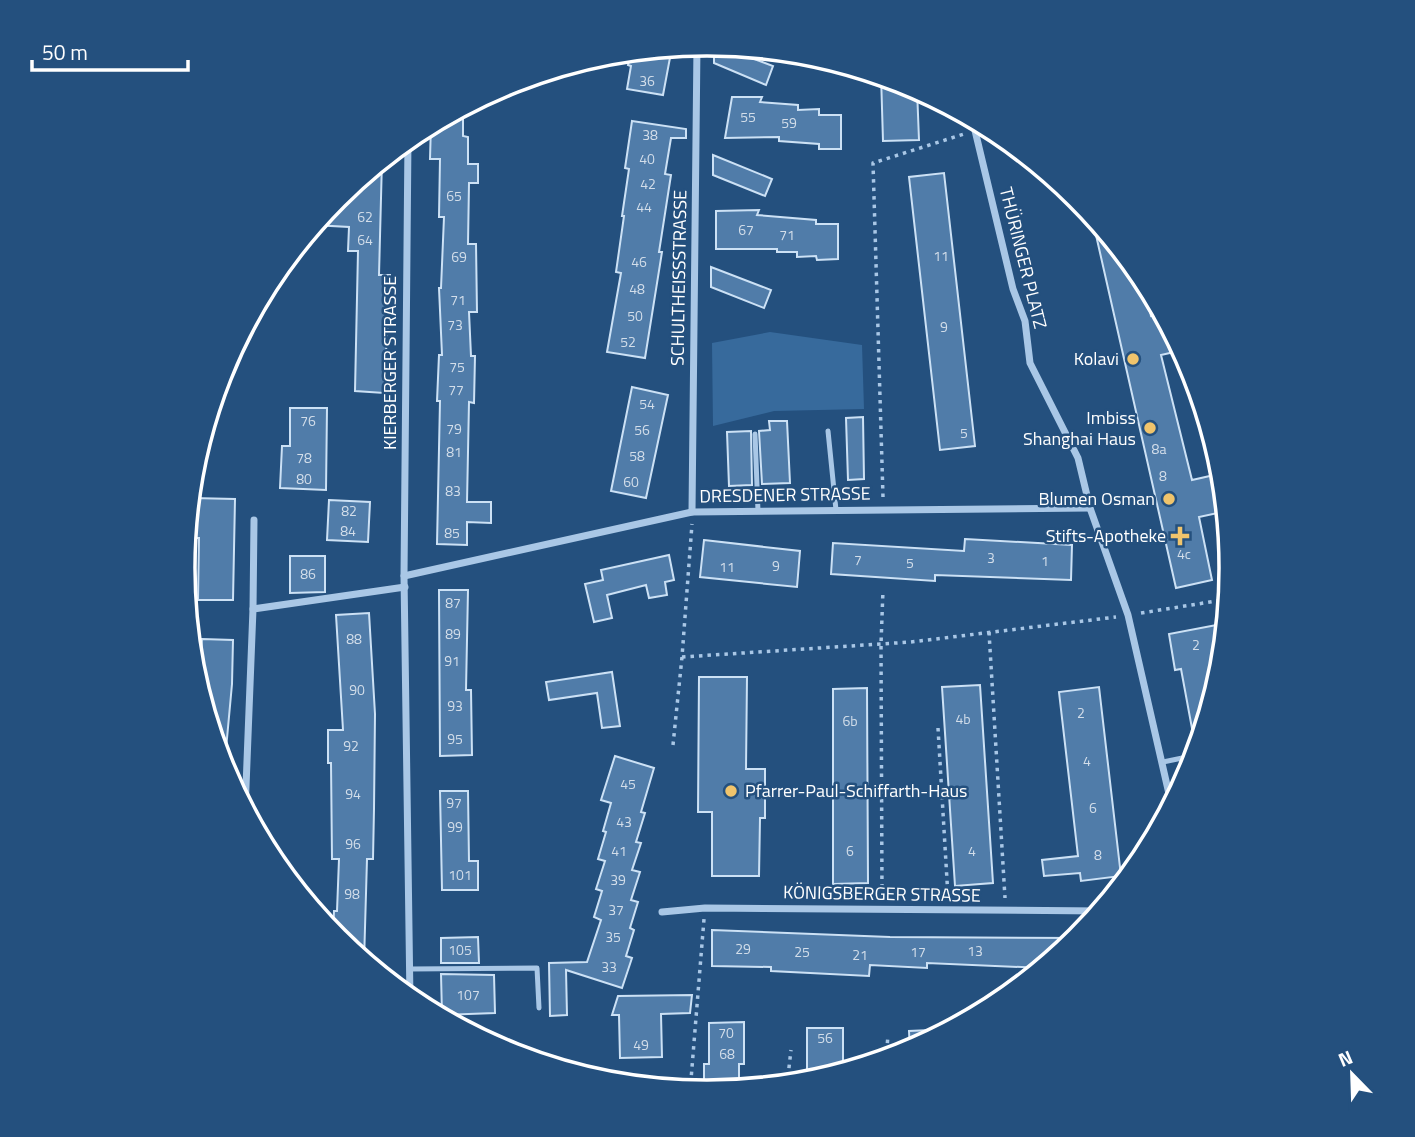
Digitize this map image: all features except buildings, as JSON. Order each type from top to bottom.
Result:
[{"type":"street","name":"SCHULTHEISSSTRASSE","points":[[692,512],[697,56]]},
{"type":"street","name":"THÜRINGER PLATZ","points":[[975,132],[1013,289],[1025,321],[1030,363],[1078,458],[1090,508],[1128,615],[1169,791]]},
{"type":"street","name":"KIERBERGER STRASSE","points":[[408,153],[404,576],[410,985]]},
{"type":"street","name":"DRESDENER STRASSE","points":[[404,576],[692,512],[1090,508]]},
{"type":"street","points":[[247,792],[254,520]]},
{"type":"street","points":[[253,609],[405,587]]},
{"type":"street","name":"KÖNIGSBERGER STRASSE","points":[[662,912],[705,908],[1088,911]]},
{"type":"lane","points":[[828,431],[836,510]]},
{"type":"lane","points":[[755,434],[758,511]]},
{"type":"lane","points":[[1163,762],[1184,758]]},
{"type":"lane","points":[[410,969],[537,968],[539,1008]]},
{"type":"path","points":[[884,510],[873,163],[974,131]]},
{"type":"path","points":[[673,745],[692,512]]},
{"type":"path","points":[[881,909],[883,590]]},
{"type":"path","points":[[682,657],[881,644],[1128,615],[1219,601]]},
{"type":"path","points":[[989,632],[1006,911]]},
{"type":"path","points":[[939,728],[949,911]]},
{"type":"path","points":[[691,1080],[705,908]]},
{"type":"path","points":[[887,1048],[888,1035]]},
{"type":"path","points":[[788,1074],[791,1049]]},
{"type":"shaded area","points":[[770,332],[862,345],[864,409],[774,411],[713,426],[712,343]]},
{"type":"place","name":"Kolavi","points":[[1133,359]]},
{"type":"place","name":"Imbiss Shanghai Haus","points":[[1150,428]]},
{"type":"place","name":"Blumen Osman","points":[[1169,499]]},
{"type":"place","name":"Stifts-Apotheke","points":[[1180,536]]},
{"type":"place","name":"Pfarrer-Paul-Schiffarth-Haus","points":[[731,791]]}]
